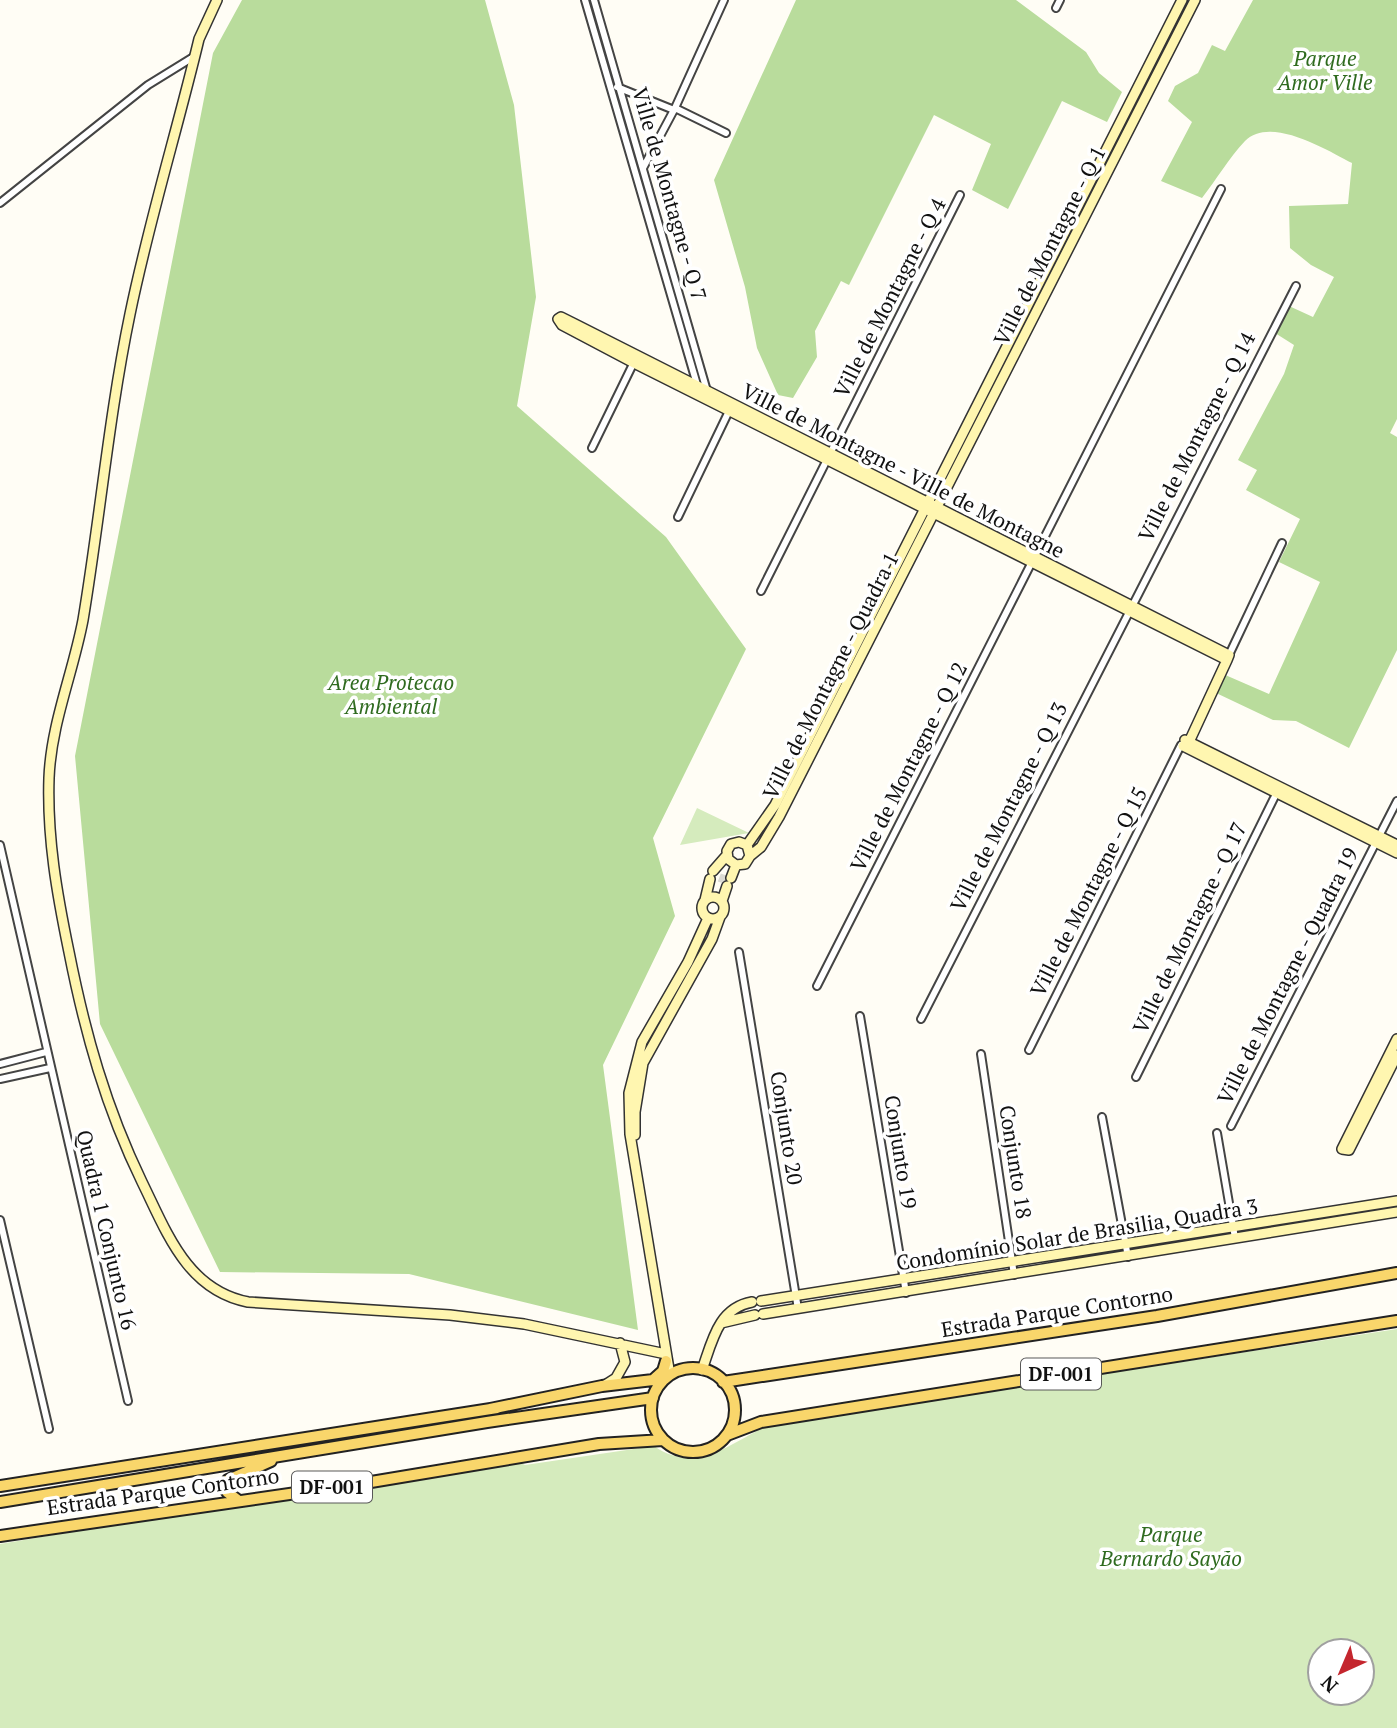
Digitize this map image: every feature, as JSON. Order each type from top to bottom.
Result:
[{"type":"main road","name":"Estrada Parque Contorno","points":[[723,1382],[1144,1318],[1397,1273]]},
{"type":"main road","name":"DF-001","points":[[663,1440],[678,1449],[695,1452],[712,1448],[727,1435],[761,1422],[1397,1321]]},
{"type":"main road","points":[[428,1432],[465,1416],[496,1408],[602,1386],[653,1380],[663,1371],[666,1357]]},
{"type":"main road","points":[[663,1440],[652,1420],[653,1398],[670,1375],[685,1369],[702,1370],[723,1382],[731,1395],[734,1409],[727,1435]]},
{"type":"main road","name":"Estrada Parque Contorno","points":[[0,1502],[653,1398]]},
{"type":"main road","points":[[0,1486],[496,1408]]},
{"type":"main road","name":"Estrada Parque Contorno","points":[[0,1536],[599,1444],[663,1440]]},
{"type":"main road","points":[[239,1501],[227,1492],[228,1480],[261,1468],[273,1459]]},
{"type":"street","points":[[217,0],[204,24],[195,56],[129,317],[82,621],[62,701],[49,775],[50,833],[55,886],[85,1027],[103,1094],[120,1136],[174,1246],[200,1280],[223,1296],[248,1302],[500,1321],[620,1343],[666,1357]]},
{"type":"street","name":"Ville de Montagne - Q 7","points":[[586,0],[703,393]]},
{"type":"street","name":"Ville de Montagne - Q 7","points":[[594,0],[643,167],[703,393]]},
{"type":"street","points":[[637,176],[674,109],[724,0]]},
{"type":"street","points":[[1056,8],[1060,0]]},
{"type":"street","name":"Ville de Montagne - Q 1","points":[[931,509],[985,388],[1182,0]]},
{"type":"street","name":"Ville de Montagne - Q 1","points":[[931,509],[995,393],[1195,0]]},
{"type":"street","points":[[0,202],[148,85],[195,56]]},
{"type":"street","points":[[610,85],[674,109],[726,133]]},
{"type":"street","name":"Ville de Montagne - Q 12","points":[[817,986],[1221,189]]},
{"type":"street","name":"Ville de Montagne - Q 4","points":[[761,591],[960,195]]},
{"type":"street","points":[[1079,199],[1090,205]]},
{"type":"street","name":"Ville de Montagne - Q 14","points":[[1130,608],[1296,286]]},
{"type":"street","name":"Ville de Montagne - Ville de Montagne","points":[[562,321],[1227,656]]},
{"type":"street","points":[[592,448],[635,359]]},
{"type":"street","points":[[985,388],[995,393]]},
{"type":"street","points":[[678,517],[731,407]]},
{"type":"street","name":"Ville de Montagne - Quadra 1","points":[[747,845],[775,806],[810,746],[931,509]]},
{"type":"street","points":[[1282,543],[1184,744],[1378,839],[1397,845]]},
{"type":"street","name":"Ville de Montagne - Q 13","points":[[921,1019],[1130,608]]},
{"type":"street","name":"Ville de Montagne - Q 15","points":[[1029,1050],[1184,744]]},
{"type":"street","name":"Ville de Montagne - Quadra 1","points":[[750,856],[761,847],[773,828],[810,746]]},
{"type":"street","name":"Ville de Montagne - Q 17","points":[[1136,1077],[1278,790]]},
{"type":"street","name":"Ville de Montagne - Quadra 19","points":[[1231,1126],[1397,801]]},
{"type":"street","points":[[1378,839],[1397,853]]},
{"type":"street","points":[[634,1155],[635,1112],[643,1063],[712,939],[724,911],[720,899],[732,861],[728,848],[734,842],[747,845],[750,856],[744,863],[732,861],[711,875],[703,911],[708,918]]},
{"type":"street","name":"Quadra 1 Conjunto 16","points":[[2,849],[46,1052],[128,1401]]},
{"type":"street","points":[[705,900],[720,899]]},
{"type":"street","points":[[708,918],[720,917]]},
{"type":"street","points":[[670,1375],[628,1124],[629,1093],[637,1053],[708,918]]},
{"type":"street","name":"Conjunto 20","points":[[739,952],[798,1309]]},
{"type":"street","name":"Conjunto 19","points":[[860,1016],[906,1293]]},
{"type":"street","points":[[1397,1039],[1341,1147],[1349,1150],[1397,1055]]},
{"type":"street","points":[[0,1063],[46,1052]]},
{"type":"street","name":"Conjunto 18","points":[[981,1055],[1014,1275]]},
{"type":"street","points":[[0,1079],[50,1068]]},
{"type":"street","points":[[1102,1117],[1128,1257]]},
{"type":"street","points":[[1217,1133],[1235,1238]]},
{"type":"street","name":"Condomínio Solar de Brasilia, Quadra 3","points":[[719,1323],[737,1307],[757,1301],[1397,1201]]},
{"type":"street","name":"Condomínio Solar de Brasilia, Quadra 3","points":[[719,1323],[1397,1212]]},
{"type":"street","points":[[0,1220],[49,1429]]},
{"type":"street","points":[[702,1370],[719,1323]]},
{"type":"street","points":[[602,1386],[616,1378],[621,1370],[625,1353],[620,1343]]},
{"type":"green space","name":"Area Protecao Ambiental","points":[[242,0],[485,0],[514,105],[536,297],[517,406],[666,537],[746,649],[653,838],[675,916],[603,1065],[638,1330],[409,1274],[220,1272],[100,1024],[75,756],[213,53]]},
{"type":"green space","points":[[796,0],[1016,0],[1086,52],[1099,73],[1122,92],[1107,122],[1062,101],[1008,209],[972,190],[991,144],[934,115],[849,285],[841,281],[815,331],[817,357],[793,398],[778,395],[757,348],[745,287],[714,180]]},
{"type":"green space","name":"Parque Amor Ville","points":[[1253,0],[1397,0],[1397,419],[1390,433],[1397,437],[1397,650],[1349,748],[1296,721],[1273,720],[1214,692],[1223,674],[1269,694],[1320,582],[1279,562],[1300,519],[1246,490],[1257,470],[1238,460],[1284,374],[1294,345],[1275,333],[1289,306],[1313,317],[1334,277],[1311,265],[1290,248],[1289,206],[1348,204],[1352,163],[1298,137],[1269,132],[1256,134],[1245,141],[1202,198],[1161,181],[1192,122],[1168,101],[1175,86],[1198,73],[1212,45],[1225,51]]},
{"type":"green space","points":[[697,808],[749,833],[680,845]]},
{"type":"green space","name":"Parque Bernardo Sayão","points":[[1397,1329],[1397,1728],[0,1728],[0,1544],[511,1458],[525,1465],[654,1446],[684,1458],[712,1454],[768,1425]]},
{"type":"tunnel","points":[[722,883],[725,875]]}]
